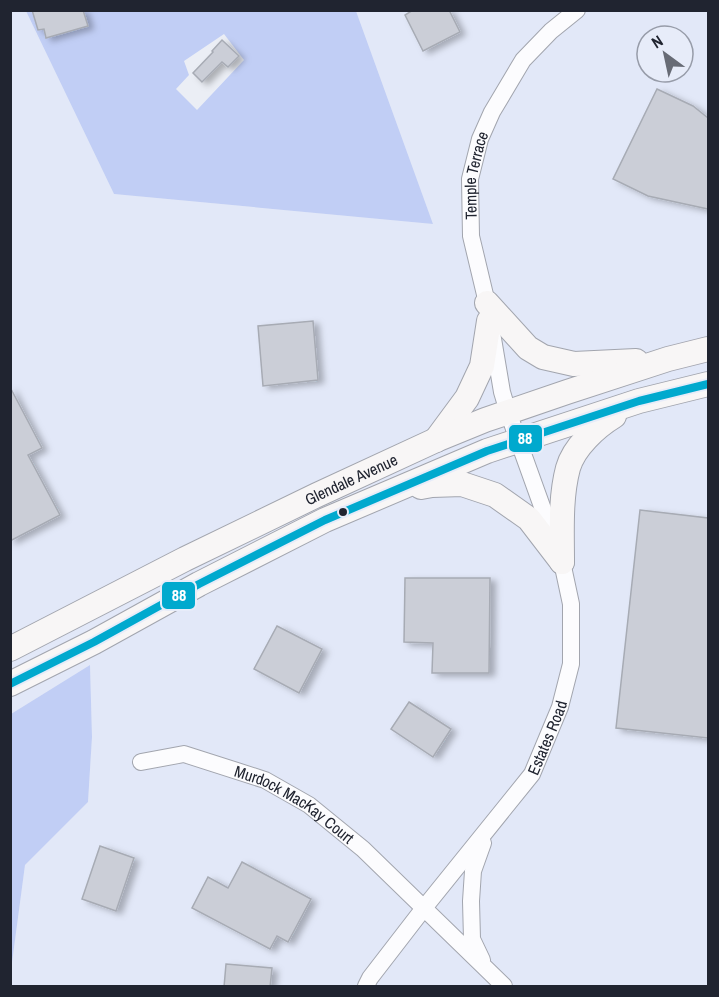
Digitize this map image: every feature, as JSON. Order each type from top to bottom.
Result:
[{"type":"main road","points":[[488,312],[528,348],[543,357],[574,364],[668,359]]},
{"type":"main road","points":[[436,440],[467,398],[482,366],[488,312]]},
{"type":"main road","name":"Glendale Avenue","points":[[10,649],[206,549],[436,440],[508,412],[668,359],[708,349]]},
{"type":"main road","name":"Glendale Avenue","points":[[10,684],[314,525],[487,451],[639,401],[708,384]]},
{"type":"main road","points":[[562,562],[563,498],[568,466],[589,435],[639,401]]},
{"type":"main road","points":[[388,494],[432,485],[462,484],[495,495],[529,519],[562,562]]},
{"type":"street","name":"Temple Terrace","points":[[518,441],[502,392],[488,312],[471,236],[470,179],[480,139],[492,112],[523,60],[551,31],[577,10]]},
{"type":"street","name":"Estates Road","points":[[366,987],[370,978],[424,908],[532,774],[560,707],[571,664],[571,604],[562,562],[518,441]]},
{"type":"street","name":"Murdock MacKay Court","points":[[141,762],[184,754],[265,780],[309,805],[363,849],[504,987]]},
{"type":"street","points":[[486,969],[472,939],[471,902],[473,871],[490,827]]},
{"type":"shaded area","points":[[11,11],[26,11],[114,194],[433,224],[356,11],[708,11],[708,986],[11,986],[11,970],[25,865],[88,802],[92,737],[90,665],[11,714]]},
{"type":"shaded area","points":[[26,11],[356,11],[433,224],[114,194]],"holes":[[[224,34],[244,60],[197,110],[176,89],[189,75],[184,61]]]},
{"type":"shaded area","points":[[90,665],[92,737],[88,802],[25,865],[11,970],[11,714]]},
{"type":"building","points":[[32,10],[83,10],[88,26],[46,38],[44,29],[38,30]]},
{"type":"building","points":[[413,10],[449,10],[460,32],[423,51],[405,15]]},
{"type":"building","points":[[222,40],[239,56],[228,67],[222,62],[202,82],[193,73]]},
{"type":"building","points":[[657,89],[693,106],[708,118],[708,209],[648,196],[613,179]]},
{"type":"building","points":[[313,321],[318,380],[263,386],[258,326]]},
{"type":"building","points":[[10,387],[42,448],[28,455],[60,515],[10,541]]},
{"type":"building","points":[[640,510],[708,518],[708,738],[616,728]]},
{"type":"building","points":[[405,578],[490,578],[489,673],[432,673],[433,643],[404,642]]},
{"type":"building","points":[[277,626],[322,649],[299,693],[254,669]]},
{"type":"building","points":[[409,702],[451,729],[433,757],[391,729]]},
{"type":"building","points":[[100,846],[134,858],[116,911],[82,899]]},
{"type":"building","points":[[242,862],[311,899],[288,942],[277,936],[270,949],[192,908],[208,877],[228,888]]},
{"type":"building","points":[[226,964],[272,968],[270,987],[224,987]]},
{"type":"transit line","name":"88","points":[[10,684],[325,520],[487,451],[639,401],[708,384]]}]
